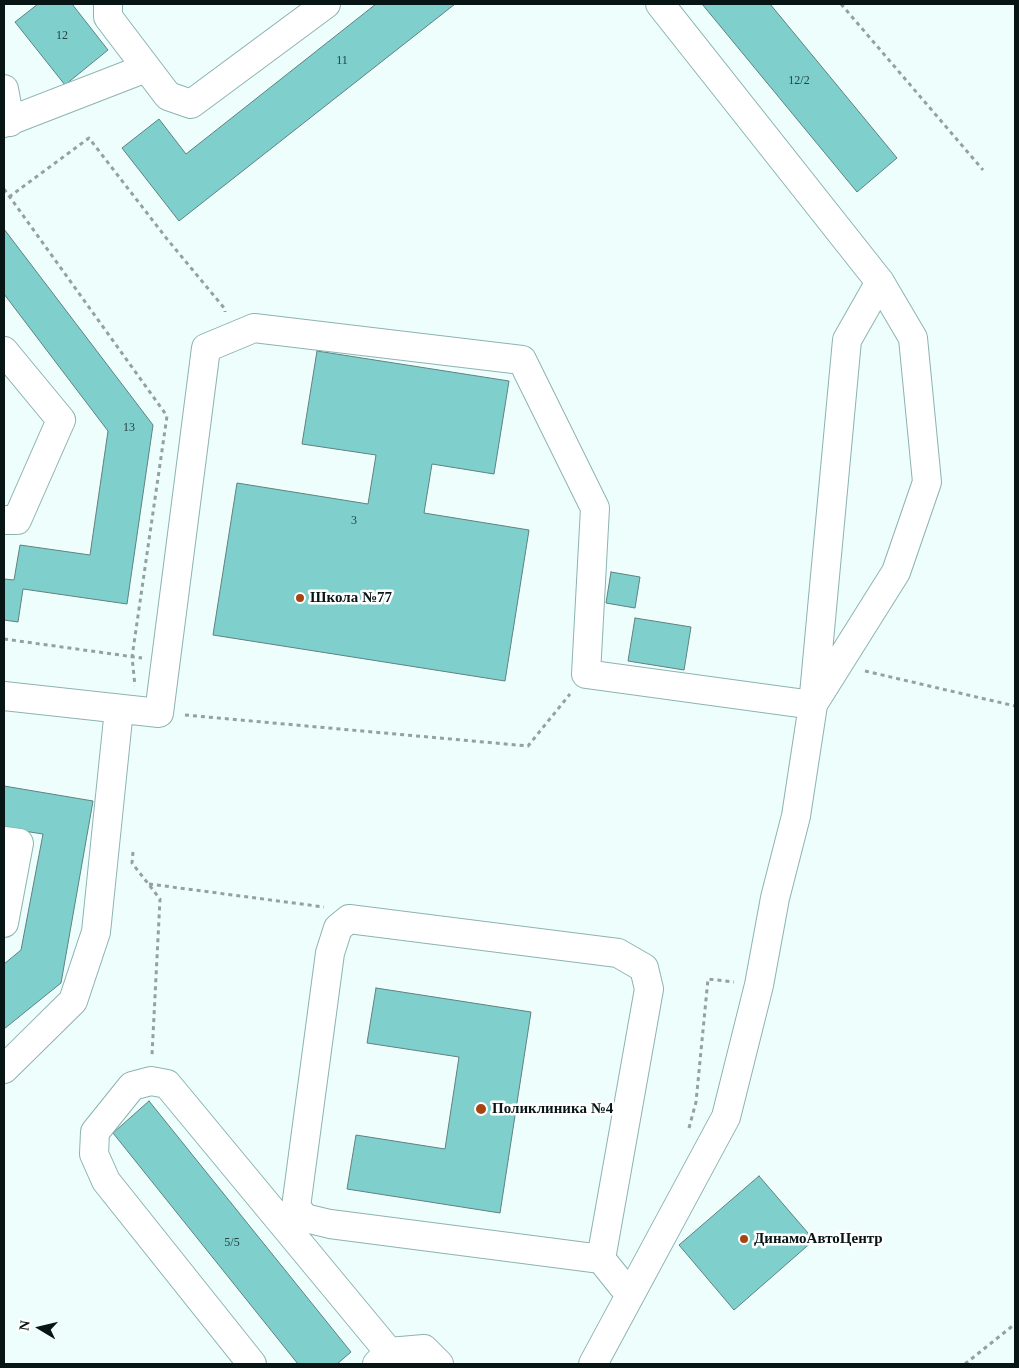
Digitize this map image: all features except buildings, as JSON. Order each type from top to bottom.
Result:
[{"type":"street","points":[[108,4],[108,17],[168,96],[191,104],[326,4]]},
{"type":"street","points":[[660,4],[880,282],[913,338],[927,482],[896,572],[813,705]]},
{"type":"street","points":[[4,89],[7,122],[146,68]]},
{"type":"street","points":[[593,1364],[726,1117],[759,985],[774,898],[796,816],[813,705],[846,340],[880,282]]},
{"type":"street","points":[[4,1069],[74,1001],[96,932],[138,711],[166,662],[206,348],[254,328],[522,360],[595,508],[586,674],[813,705]]},
{"type":"street","points":[[4,351],[61,420],[16,520],[4,520]]},
{"type":"street","points":[[4,696],[138,711]]},
{"type":"street","points":[[4,841],[19,844],[4,923]]},
{"type":"street","points":[[601,1259],[649,989],[644,968],[618,953],[349,919],[338,928],[330,953],[296,1207],[305,1218],[330,1224],[601,1259],[630,1295]]},
{"type":"street","points":[[252,1364],[106,1181],[94,1154],[95,1132],[132,1086],[151,1081],[167,1084],[383,1358],[424,1349],[439,1364]]},
{"type":"path","points":[[840,4],[983,170]]},
{"type":"path","points":[[9,197],[89,138],[167,239],[225,309],[225,340]]},
{"type":"path","points":[[4,190],[167,416],[132,657],[138,711],[528,746],[586,674]]},
{"type":"path","points":[[4,639],[166,662]]},
{"type":"path","points":[[839,665],[1015,706]]},
{"type":"path","points":[[133,844],[132,863],[160,899],[151,1081]]},
{"type":"path","points":[[148,884],[327,908],[349,919]]},
{"type":"path","points":[[689,1129],[696,1102],[708,979],[759,985]]},
{"type":"path","points":[[965,1364],[1015,1324]]},
{"type":"place","name":"Школа №77","points":[[300,598]]},
{"type":"place","name":"Поликлиника №4","points":[[481,1109]]},
{"type":"place","name":"ДинамоАвтоЦентр","points":[[744,1239]]}]
